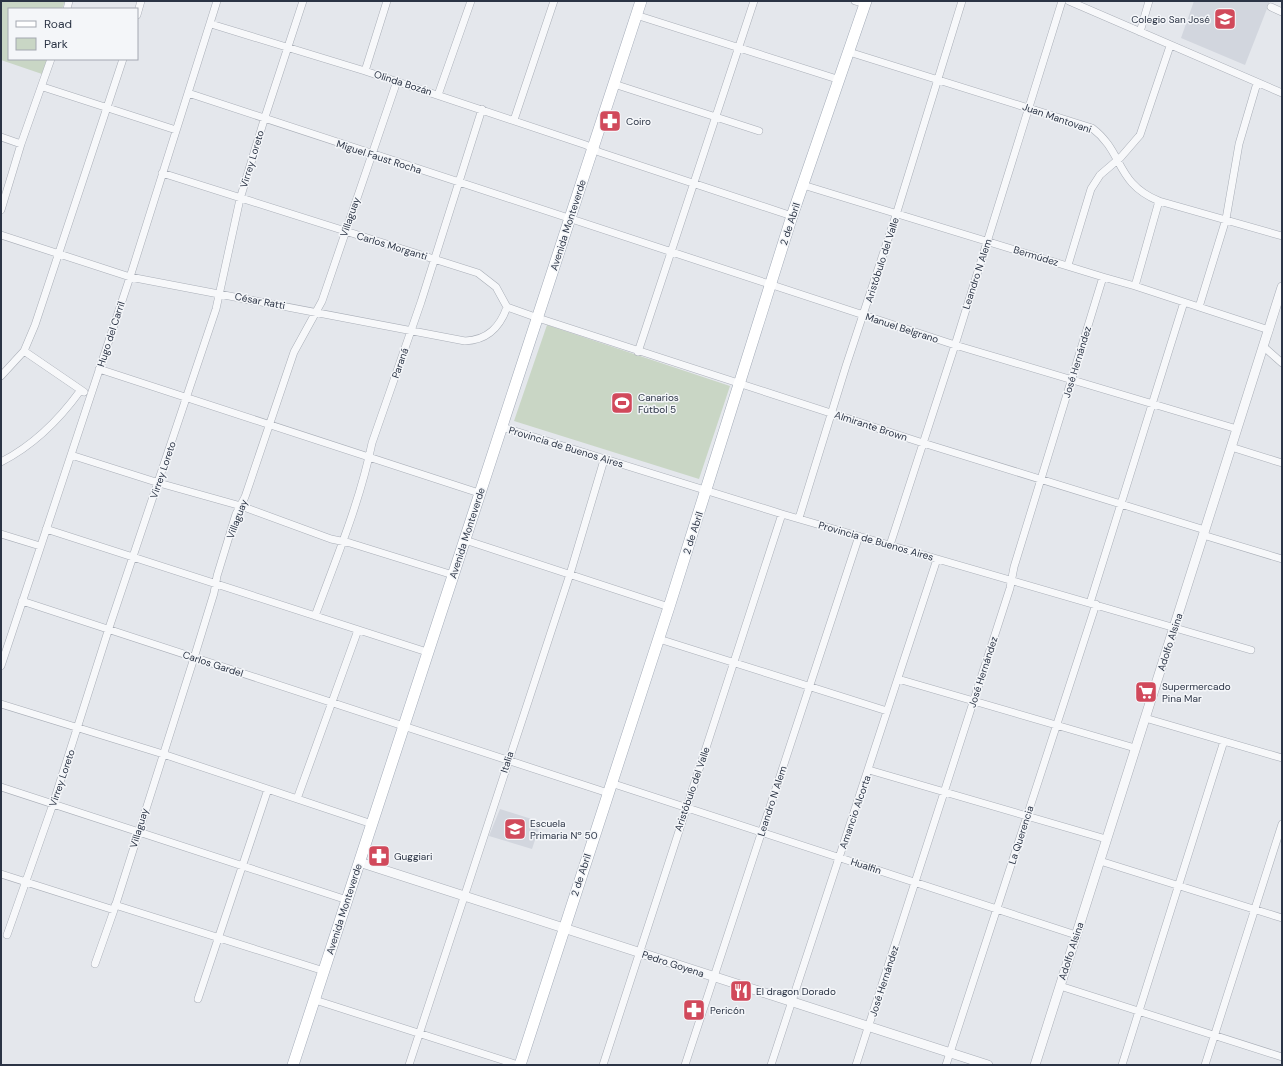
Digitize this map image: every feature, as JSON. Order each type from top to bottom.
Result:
[{"type":"main road","name":"Avenida Monteverde","points":[[293,1065],[465,540],[479,493],[538,318],[636,15],[639,1]]},
{"type":"main road","name":"2 de Abril","points":[[519,1065],[741,385],[792,216],[840,80],[862,2]]},
{"type":"street","points":[[138,12],[142,1]]},
{"type":"street","name":"Hugo del Carril","points":[[1,666],[130,276],[211,24],[217,1]]},
{"type":"street","name":"Virrey Loreto","points":[[7,934],[53,804],[109,628],[159,483],[216,309],[240,199],[303,1]]},
{"type":"street","points":[[365,71],[387,1]]},
{"type":"street","points":[[438,95],[470,1]]},
{"type":"street","points":[[514,120],[554,1]]},
{"type":"street","points":[[638,352],[754,1]]},
{"type":"street","name":"Aristóbulo del Valle","points":[[799,518],[831,413],[896,215],[962,1]]},
{"type":"street","name":"Leandro N Alem","points":[[890,545],[988,242],[1062,1]]},
{"type":"street","points":[[1069,1],[1085,4],[1170,46],[1282,93]]},
{"type":"street","points":[[1140,32],[1149,1]]},
{"type":"street","points":[[1271,7],[1282,12]]},
{"type":"street","points":[[636,15],[840,80]]},
{"type":"street","name":"Olinda Bozán","points":[[211,24],[397,81],[593,148]]},
{"type":"street","points":[[1068,266],[1091,190],[1100,175],[1117,161],[1137,139],[1143,129],[1170,46]]},
{"type":"street","name":"Juan Mantovani","points":[[849,52],[1092,128],[1104,138],[1122,171],[1132,184],[1146,195],[1159,201],[1282,236]]},
{"type":"street","points":[[1,210],[21,144],[43,86],[51,60]]},
{"type":"street","points":[[1,376],[24,351],[35,325],[60,254],[123,60]]},
{"type":"street","name":"Villaguay","points":[[95,964],[115,907],[194,658],[232,528],[294,352],[317,312],[397,81]]},
{"type":"street","points":[[1199,307],[1226,219],[1239,144],[1257,83]]},
{"type":"street","points":[[614,84],[759,131]]},
{"type":"street","points":[[43,86],[107,109],[176,130]]},
{"type":"street","name":"Miguel Faust Rocha","points":[[188,93],[264,120],[570,218]]},
{"type":"street","name":"Paraná","points":[[315,616],[346,533],[369,458],[372,443],[411,332],[482,109]]},
{"type":"street","points":[[1,137],[21,144]]},
{"type":"street","points":[[593,148],[599,152],[792,216]]},
{"type":"street","name":"Carlos Morganti","points":[[162,173],[240,199],[478,273],[488,279],[496,288],[507,307]]},
{"type":"street","name":"Bermúdez","points":[[803,185],[896,215],[1135,286],[1269,330]]},
{"type":"street","points":[[1135,286],[1159,201]]},
{"type":"street","name":"Manuel Belgrano","points":[[570,218],[955,345],[1237,428]]},
{"type":"street","name":"César Ratti","points":[[1,235],[130,276],[317,312],[411,332],[465,341],[475,341],[494,330],[503,319],[507,307]]},
{"type":"street","name":"José Hernández","points":[[856,1065],[974,702],[1103,277]]},
{"type":"street","name":"Adolfo Alsina","points":[[1035,1065],[1282,287]]},
{"type":"street","name":"La Querencia","points":[[946,1065],[1028,816],[1184,302]]},
{"type":"street","points":[[507,307],[538,318]]},
{"type":"street","name":"Almirante Brown","points":[[538,318],[638,352],[923,443],[1122,504],[1282,559]]},
{"type":"street","points":[[1264,347],[1282,363]]},
{"type":"street","points":[[24,351],[80,391],[90,394]]},
{"type":"street","points":[[99,369],[479,493]]},
{"type":"street","points":[[1,462],[29,444],[51,426],[80,391]]},
{"type":"street","name":"Provincia de Buenos Aires","points":[[502,427],[604,460],[782,514],[1251,650]]},
{"type":"street","points":[[1231,447],[1282,463]]},
{"type":"street","points":[[70,455],[159,483],[241,506],[342,541],[453,575]]},
{"type":"street","name":"Italia","points":[[409,1065],[463,896],[570,574],[604,460]]},
{"type":"street","name":"Aristóbulo del Valle","points":[[603,1065],[782,514]]},
{"type":"street","points":[[46,530],[428,652]]},
{"type":"street","points":[[1,534],[40,546]]},
{"type":"street","name":"Leandro N Alem","points":[[685,1065],[859,536]]},
{"type":"street","points":[[465,540],[669,607]]},
{"type":"street","name":"Amancio Alcorta","points":[[771,1065],[937,559]]},
{"type":"street","name":"Carlos Gardel","points":[[22,601],[109,628],[194,658],[332,701],[404,727]]},
{"type":"street","points":[[297,799],[358,630]]},
{"type":"street","points":[[659,639],[887,711]]},
{"type":"street","points":[[898,679],[1135,748]]},
{"type":"street","points":[[1,704],[163,754],[372,824]]},
{"type":"street","points":[[1145,718],[1282,758]]},
{"type":"street","name":"Hualfin","points":[[404,727],[508,761],[686,807],[1076,934]]},
{"type":"street","points":[[1122,1065],[1224,741]]},
{"type":"street","points":[[869,770],[1106,839]]},
{"type":"street","points":[[1,787],[347,900]]},
{"type":"street","points":[[198,1000],[268,789]]},
{"type":"street","points":[[1205,1065],[1282,824]]},
{"type":"street","points":[[1100,860],[1282,918]]},
{"type":"street","name":"Pedro Goyena","points":[[359,862],[791,1003],[988,1065]]},
{"type":"street","points":[[1,874],[220,937],[324,971]]},
{"type":"street","points":[[1060,986],[1139,1010],[1282,1057]]},
{"type":"street","points":[[315,1000],[519,1065]]},
{"type":"shaded area","name":"Colegio San José","points":[[1194,1],[1270,1],[1245,65],[1181,38]]},
{"type":"shaded area","name":"Escuela Primaria Nº 50","points":[[500,809],[541,822],[532,849],[489,836]]},
{"type":"green space","points":[[1,1],[65,1],[62,8],[8,8],[8,60],[47,60],[42,74],[1,60]]},
{"type":"green space","name":"Canarios Fútbol 5","points":[[547,325],[730,386],[699,479],[514,421]]},
{"type":"place","name":"Colegio San José","points":[[1225,19]]},
{"type":"place","name":"Coiro","points":[[610,121]]},
{"type":"place","name":"Canarios Fútbol 5","points":[[622,403]]},
{"type":"place","name":"Supermercado Pina Mar","points":[[1146,692]]},
{"type":"place","name":"Escuela Primaria Nº 50","points":[[515,829]]},
{"type":"place","name":"Guggiari","points":[[379,856]]},
{"type":"place","name":"El dragon Dorado","points":[[741,991]]},
{"type":"place","name":"Pericón","points":[[694,1010]]}]
